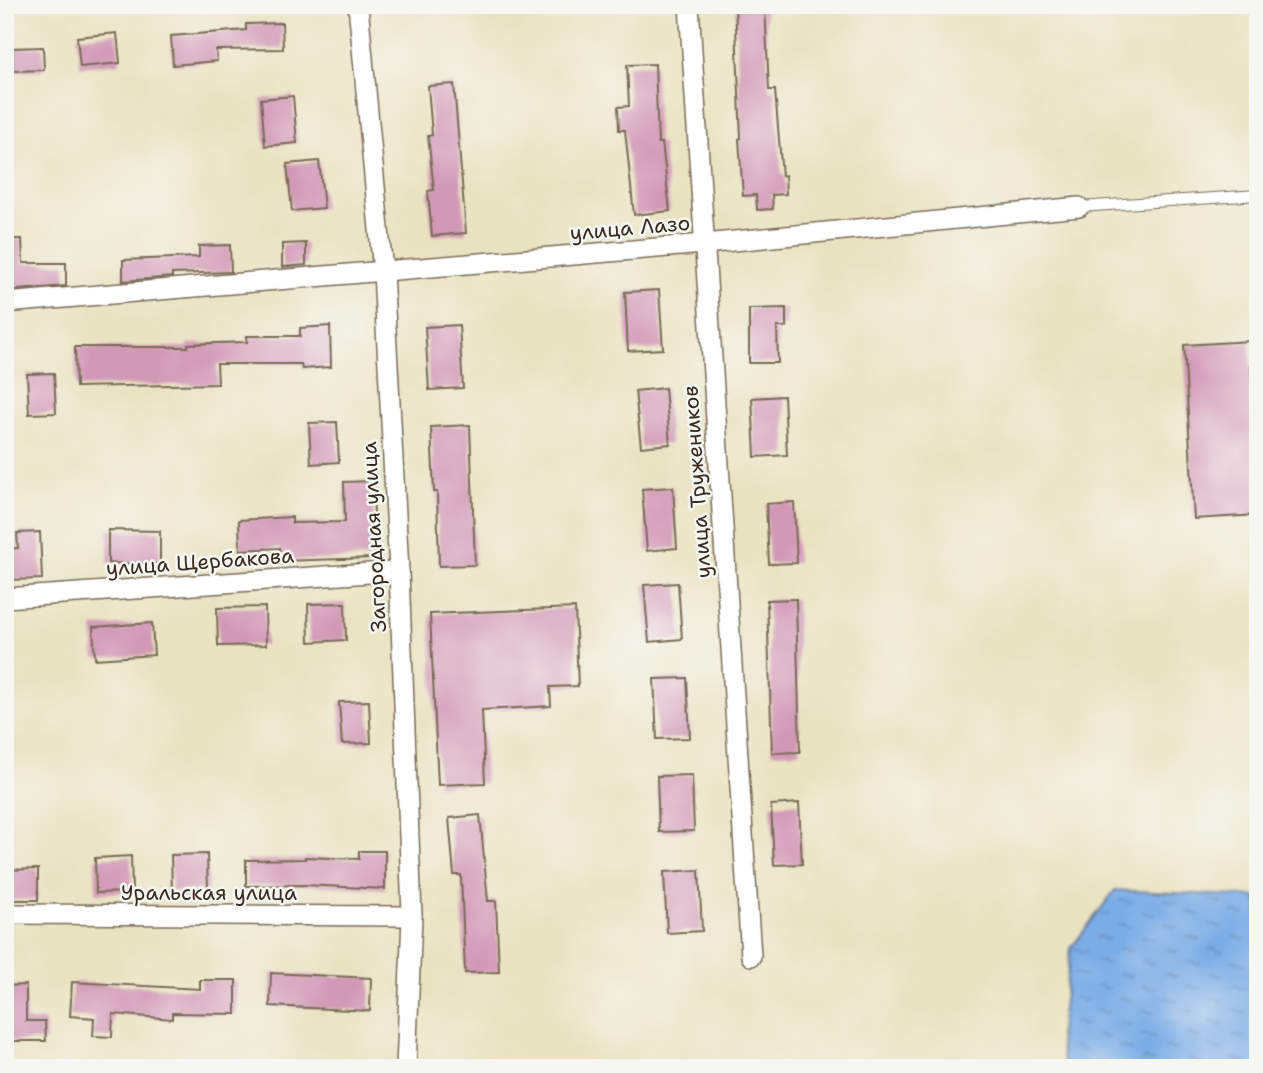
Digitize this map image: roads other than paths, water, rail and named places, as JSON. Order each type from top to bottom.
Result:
[{"type":"street","name":"Загородная улица","points":[[358,5],[383,272],[399,571],[412,916],[406,1068]]},
{"type":"street","name":"улица Тружеников","points":[[689,5],[751,956]]},
{"type":"street","name":"улица Лазо","points":[[5,303],[704,244],[1079,207]]},
{"type":"street","name":"улица Щербакова","points":[[5,598],[399,571]]},
{"type":"street","name":"Уральская улица","points":[[5,914],[412,916]]},
{"type":"lane","name":"улица Лазо","points":[[1079,207],[1258,195]]},
{"type":"water","points":[[1115,890],[1258,897],[1258,1068],[1064,1068],[1059,1037],[1071,948]]}]
